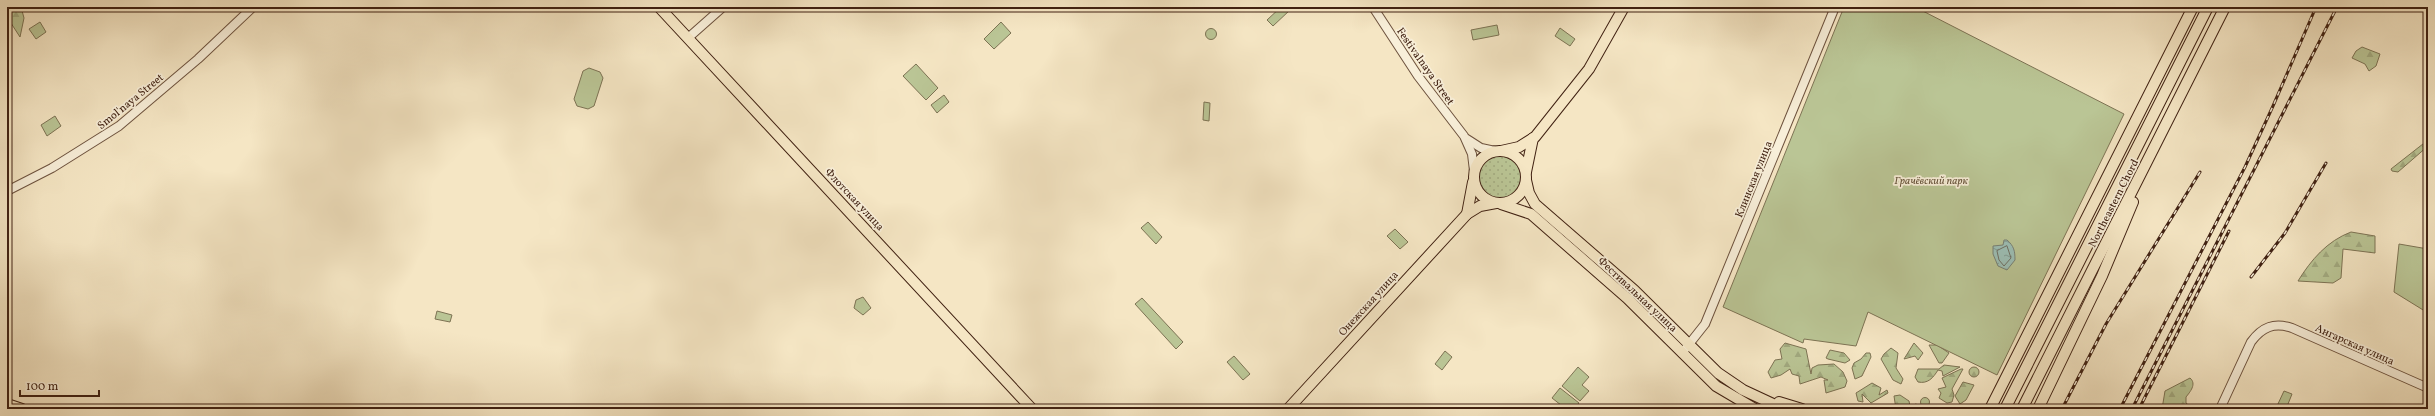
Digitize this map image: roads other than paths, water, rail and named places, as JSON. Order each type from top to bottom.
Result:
[{"type":"main road","name":"Флотская улица","points":[[659,7],[1032,409]]},
{"type":"main road","points":[[1467,214],[1473,175],[1482,157],[1498,151],[1519,147],[1533,138],[1589,69],[1624,7]]},
{"type":"main road","points":[[1990,409],[2193,7]]},
{"type":"main road","name":"Northeastern Chord","points":[[2005,409],[2208,7]]},
{"type":"main road","name":"Northeastern Chord","points":[[2022,409],[2225,7]]},
{"type":"main road","points":[[1473,175],[1480,196],[1499,204],[1513,200],[1519,195],[1526,176],[1533,138]]},
{"type":"main road","points":[[2038,409],[2102,276],[2154,150]]},
{"type":"main road","points":[[1498,151],[1509,152],[1520,160],[1526,176]]},
{"type":"main road","name":"Фестивальная улица","points":[[1526,176],[1529,193],[1536,204],[1625,282],[1726,380],[1742,390]]},
{"type":"main road","name":"Фестивальная улица","points":[[1499,204],[1531,214],[1627,298],[1716,386],[1755,409]]},
{"type":"main road","name":"Онежская улица","points":[[1288,409],[1467,214],[1480,206],[1499,204]]},
{"type":"main road","points":[[2000,409],[2035,349]]},
{"type":"main road","points":[[1742,390],[1784,409]]},
{"type":"main road","points":[[1742,390],[1802,409]]},
{"type":"main road","points":[[7,404],[22,409]]},
{"type":"street","name":"Smol'naya Street","points":[[7,191],[52,168],[97,141],[123,122],[198,59],[253,7]]},
{"type":"street","points":[[688,38],[723,7]]},
{"type":"street","name":"Festivalnaya Street","points":[[1373,7],[1415,71],[1464,136],[1472,154],[1473,175]]},
{"type":"street","name":"Клинская улица","points":[[1682,353],[1706,324],[1835,7]]},
{"type":"street","name":"Festivalnaya Street","points":[[1464,136],[1481,148],[1498,151]]},
{"type":"street","name":"Ангарская улица","points":[[2220,409],[2251,342],[2257,334],[2271,326],[2292,328],[2428,388]]},
{"type":"water","points":[[2004,240],[2007,240],[2011,244],[2015,254],[2015,260],[2007,270],[1998,266],[1993,254],[1993,246],[2003,245]]},
{"type":"railway","points":[[2120,409],[2245,167],[2316,7]]},
{"type":"railway","points":[[2132,409],[2337,7]]},
{"type":"railway","points":[[2251,277],[2285,233],[2326,163]]},
{"type":"railway","points":[[2062,409],[2106,324],[2200,172]]},
{"type":"railway","points":[[2139,409],[2229,231]]},
{"type":"park label","name":"Грачёвский парк","points":[[1931,180]]}]
